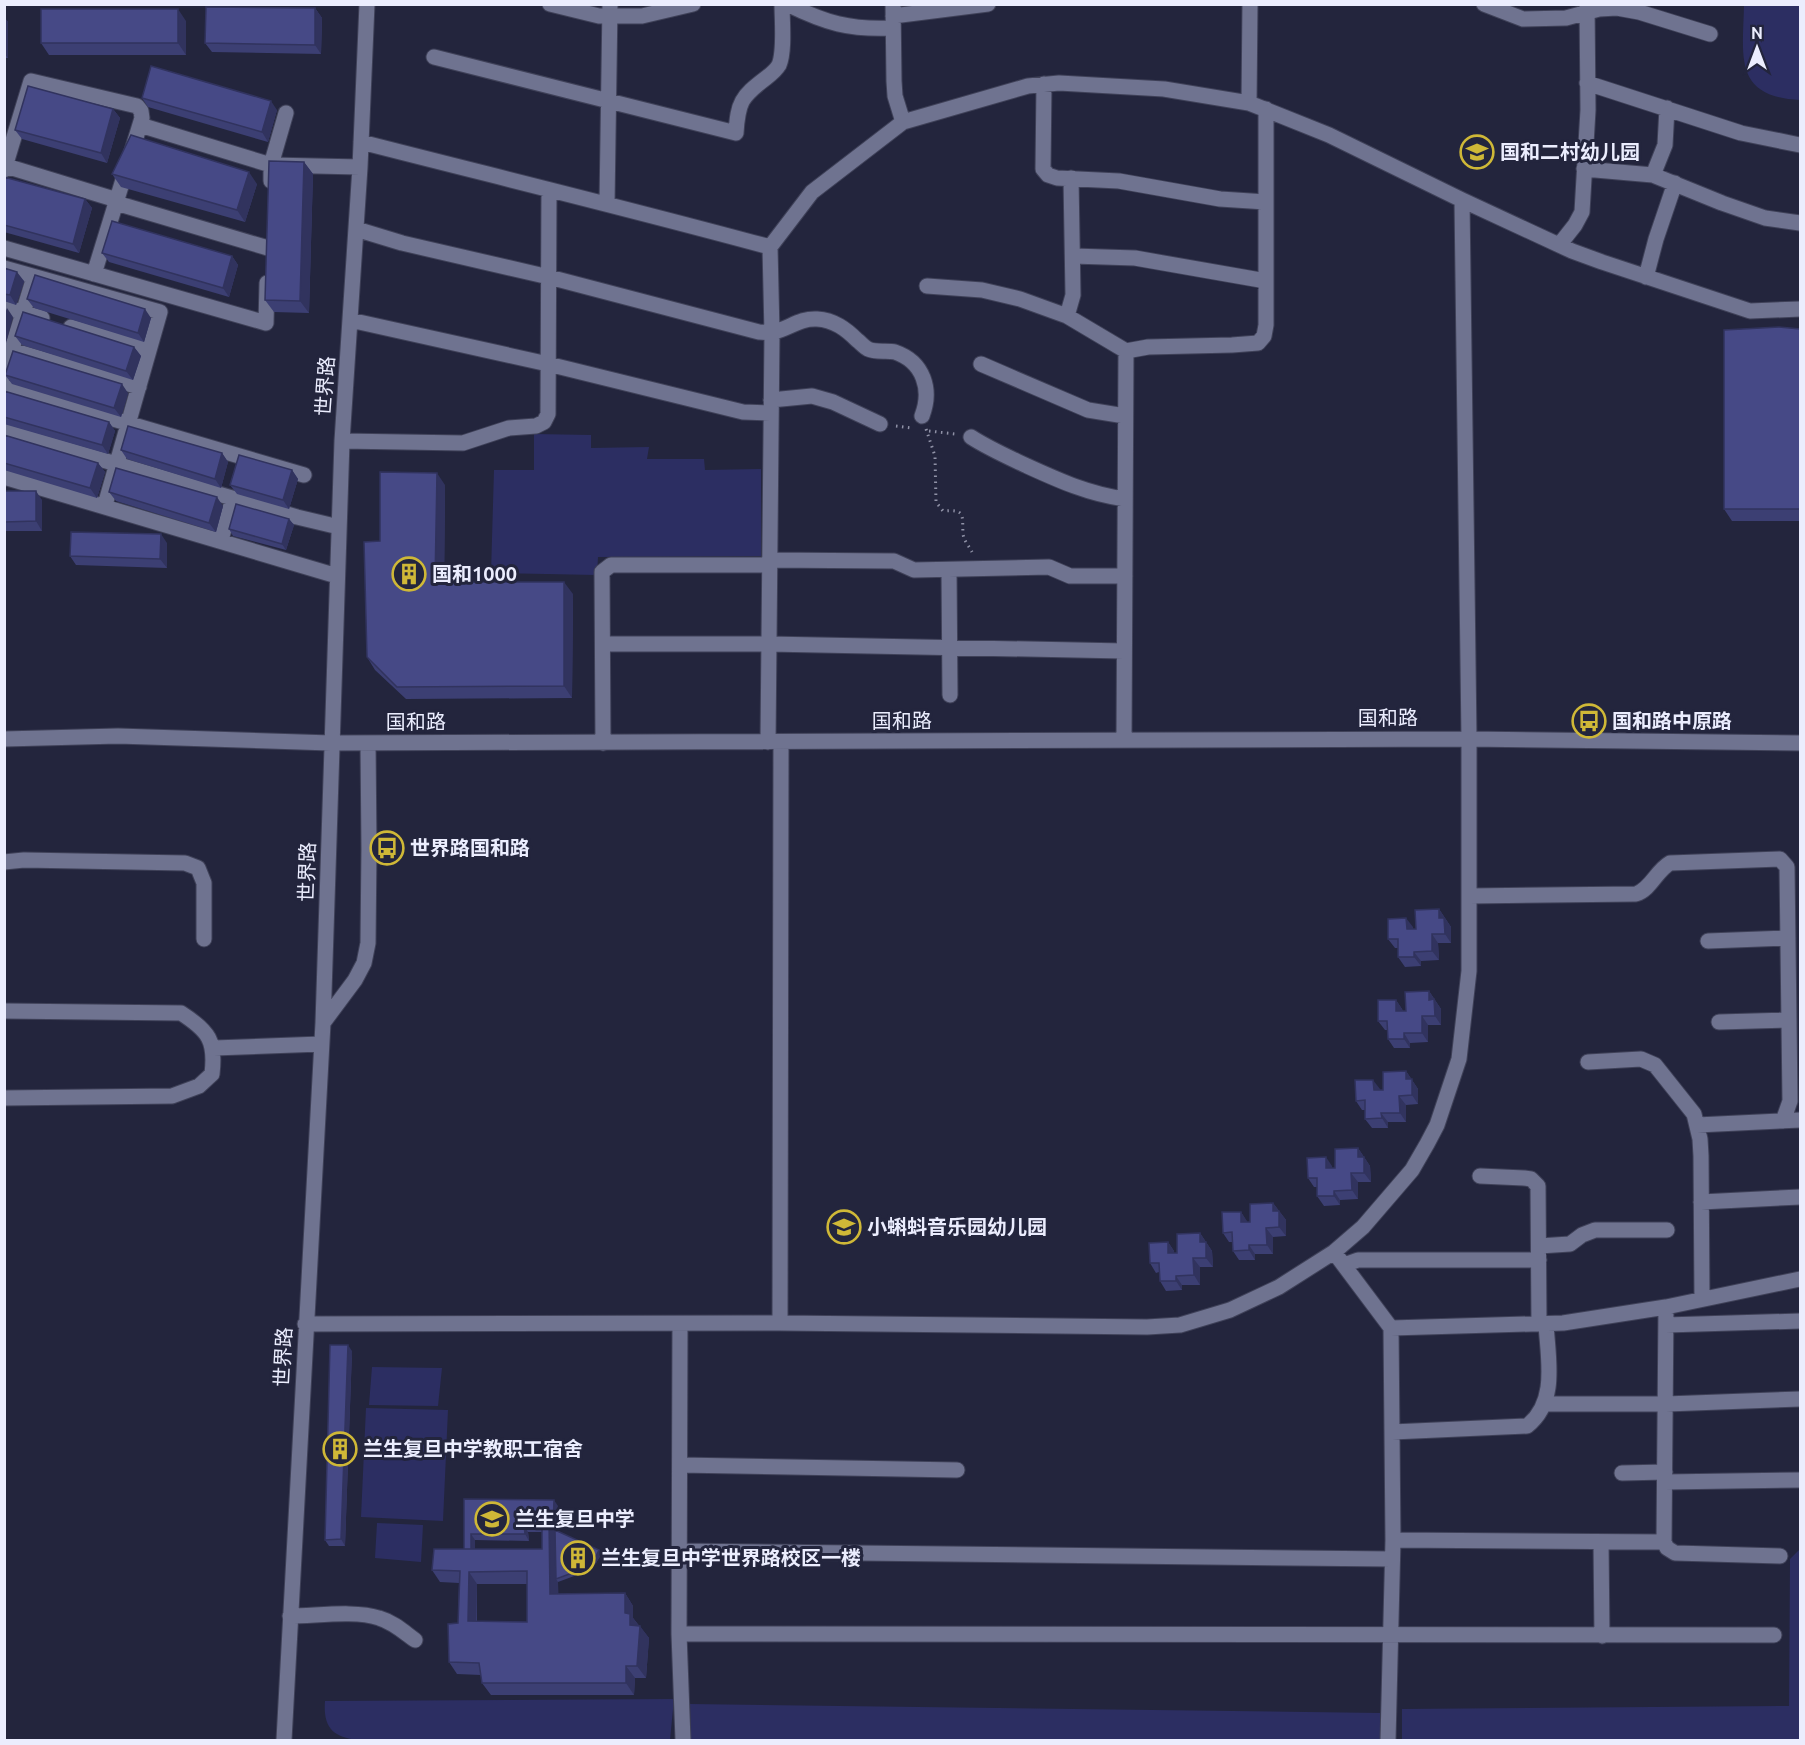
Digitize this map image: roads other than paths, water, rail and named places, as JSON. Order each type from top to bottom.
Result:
[{"type":"street","name":"世界路","points":[[284,1740],[328,892],[342,441],[362,142],[367,4]]},
{"type":"street","points":[[550,4],[599,16],[610,10],[642,16],[693,4]]},
{"type":"street","points":[[434,57],[736,133],[737,116],[746,93],[778,67],[781,55],[782,4]]},
{"type":"street","points":[[787,4],[836,25],[870,29],[893,16],[988,4]]},
{"type":"street","points":[[1249,102],[1250,4]]},
{"type":"street","points":[[1484,4],[1523,19],[1566,18],[1586,9],[1617,8],[1639,12],[1710,34]]},
{"type":"street","points":[[1560,244],[1582,212],[1588,110],[1586,9]]},
{"type":"street","points":[[607,203],[610,10]]},
{"type":"street","points":[[893,16],[895,96],[903,122]]},
{"type":"street","points":[[4,248],[94,274],[266,323],[268,253],[116,202],[5,168],[31,81],[137,105],[141,111],[140,125],[116,202],[94,274]]},
{"type":"street","points":[[780,1323],[775,742],[769,644],[772,333],[770,247],[812,192],[903,122],[1028,86],[1059,83],[1164,89],[1249,102],[1329,135],[1572,251],[1647,277],[1750,311],[1800,309]]},
{"type":"street","points":[[1587,83],[1741,133],[1800,145]]},
{"type":"street","points":[[1044,84],[1042,169],[1048,175],[1057,178],[1119,181],[1220,199],[1266,202]]},
{"type":"street","points":[[1653,175],[1665,145],[1667,108]]},
{"type":"street","points":[[927,286],[982,290],[1020,298],[1067,316],[1126,351],[1148,347],[1258,343],[1264,336],[1266,325],[1266,109]]},
{"type":"street","points":[[270,200],[271,165],[286,113]]},
{"type":"street","points":[[140,125],[271,165],[360,167]]},
{"type":"street","points":[[362,142],[607,203],[770,247]]},
{"type":"street","points":[[1584,169],[1653,175],[1765,218],[1800,223]]},
{"type":"street","points":[[1067,316],[1073,295],[1071,178]]},
{"type":"street","points":[[1647,277],[1656,239],[1675,183]]},
{"type":"street","points":[[342,441],[463,443],[509,429],[536,426],[544,422],[548,414],[549,190]]},
{"type":"street","points":[[305,1324],[780,1323],[1147,1327],[1180,1325],[1230,1310],[1279,1287],[1334,1252],[1363,1227],[1412,1170],[1437,1125],[1459,1059],[1469,971],[1469,739],[1462,200]]},
{"type":"street","points":[[356,230],[720,322],[772,333],[802,320],[817,319],[835,322],[852,334],[866,349],[893,351],[913,362],[923,375],[927,387],[926,407],[922,416]]},
{"type":"street","points":[[1073,256],[1135,258],[1266,280]]},
{"type":"street","points":[[4,268],[160,312],[105,505]]},
{"type":"street","points":[[4,375],[8,349],[23,313],[34,277]]},
{"type":"street","points":[[4,307],[149,350]]},
{"type":"street","points":[[350,320],[548,364],[743,412],[812,396],[833,402],[880,424]]},
{"type":"street","points":[[8,349],[139,387]]},
{"type":"street","points":[[1124,740],[1126,351]]},
{"type":"street","points":[[981,364],[1088,410],[1125,416]]},
{"type":"street","points":[[4,387],[128,423],[238,461],[304,475]]},
{"type":"street","points":[[4,431],[230,493],[297,517],[339,527]]},
{"type":"street","points":[[971,437],[987,447],[1071,486],[1125,499]]},
{"type":"street","points":[[4,477],[105,505],[337,576]]},
{"type":"street","points":[[221,540],[230,493]]},
{"type":"street","points":[[603,743],[602,572],[611,565],[894,561],[914,570],[1049,567],[1070,576],[1125,576]]},
{"type":"street","points":[[949,570],[950,695]]},
{"type":"street","points":[[603,644],[769,644],[1124,651]]},
{"type":"street","name":"国和路","points":[[4,739],[118,736],[331,743],[1469,739],[1800,743]]},
{"type":"street","points":[[322,1023],[355,980],[364,963],[368,943],[368,743]]},
{"type":"street","points":[[1469,896],[1636,894],[1647,888],[1670,863],[1780,859],[1787,867],[1794,908],[1788,938],[1795,993],[1789,1020],[1790,1101],[1783,1121]]},
{"type":"street","points":[[4,862],[24,860],[185,863],[198,868],[204,883],[204,939]]},
{"type":"street","points":[[1708,941],[1788,938]]},
{"type":"street","points":[[4,1011],[181,1013],[206,1033],[214,1048],[212,1074],[199,1086],[172,1096],[4,1098]]},
{"type":"street","points":[[1719,1022],[1789,1020]]},
{"type":"street","points":[[214,1048],[321,1044]]},
{"type":"street","points":[[1588,1062],[1641,1059],[1648,1061],[1655,1065],[1689,1106],[1697,1125],[1700,1148],[1702,1299]]},
{"type":"street","points":[[1697,1125],[1800,1120]]},
{"type":"street","points":[[1392,1432],[1523,1428],[1533,1422],[1546,1404],[1549,1390],[1539,1253],[1539,1189],[1535,1182],[1524,1178],[1480,1176]]},
{"type":"street","points":[[1701,1202],[1800,1197]]},
{"type":"street","points":[[1344,1265],[1358,1260],[1539,1253],[1570,1244],[1582,1235],[1595,1230],[1667,1230]]},
{"type":"street","points":[[1334,1252],[1391,1328],[1394,1540],[1388,1740]]},
{"type":"street","points":[[1391,1328],[1563,1323],[1666,1307],[1800,1279]]},
{"type":"street","points":[[1666,1307],[1664,1542],[1667,1548],[1675,1553],[1780,1556]]},
{"type":"street","points":[[1666,1325],[1800,1321]]},
{"type":"street","points":[[680,1324],[679,1634],[683,1740]]},
{"type":"street","points":[[1546,1404],[1666,1404],[1800,1400]]},
{"type":"street","points":[[680,1466],[957,1470]]},
{"type":"street","points":[[1622,1473],[1665,1477],[1800,1480]]},
{"type":"street","points":[[1394,1540],[1664,1542]]},
{"type":"street","points":[[1601,1542],[1602,1636]]},
{"type":"street","points":[[679,1551],[1392,1559]]},
{"type":"street","points":[[290,1617],[374,1617],[395,1626],[415,1641]]},
{"type":"street","points":[[679,1634],[1774,1635]]},
{"type":"place","name":"国和二村幼儿园","points":[[1477,152]]},
{"type":"place","name":"国和1000","points":[[409,574]]},
{"type":"place","name":"国和路中原路","points":[[1589,721]]},
{"type":"place","name":"世界路国和路","points":[[387,848]]},
{"type":"place","name":"小蝌蚪音乐园幼儿园","points":[[844,1227]]},
{"type":"place","name":"兰生复旦中学教职工宿舍","points":[[340,1449]]},
{"type":"place","name":"兰生复旦中学","points":[[492,1519]]},
{"type":"place","name":"兰生复旦中学世界路校区一楼","points":[[578,1558]]}]
